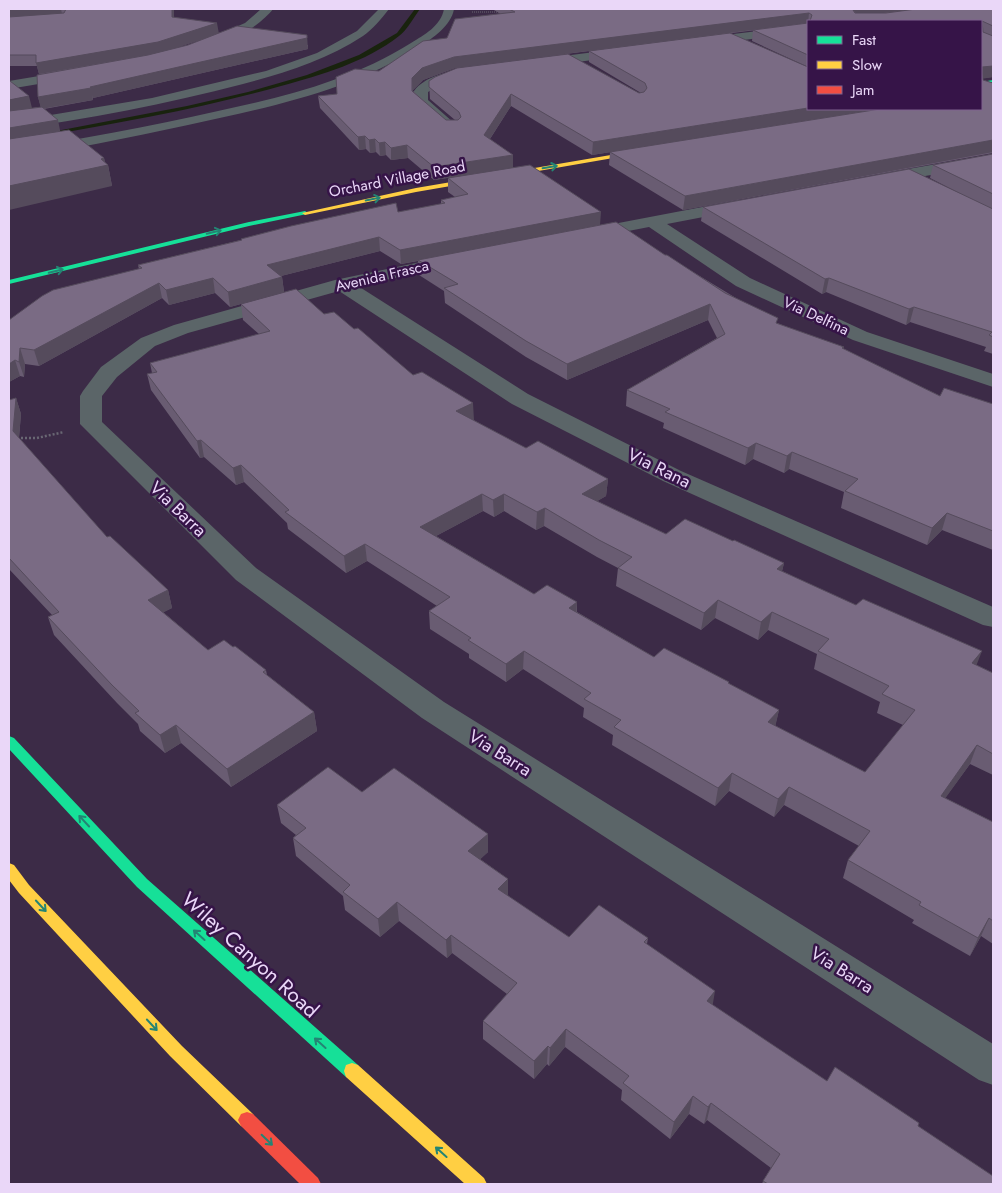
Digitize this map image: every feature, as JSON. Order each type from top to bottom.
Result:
[{"type":"main road","name":"Orchard Village Road","points":[[9,282],[248,224],[416,190],[655,150]]},
{"type":"main road","name":"Wiley Canyon Road","points":[[9,741],[142,883],[478,1184]]},
{"type":"main road","points":[[9,869],[24,889],[176,1051],[312,1184]]},
{"type":"street","points":[[197,47],[242,30],[263,15],[267,9]]},
{"type":"street","points":[[805,15],[818,20]]},
{"type":"street","points":[[693,43],[807,28]]},
{"type":"street","points":[[731,38],[757,50]]},
{"type":"street","points":[[532,64],[636,50]]},
{"type":"street","points":[[570,59],[587,69]]},
{"type":"street","points":[[9,84],[85,72]]},
{"type":"street","points":[[453,128],[420,101],[421,91],[429,84],[440,79],[474,72]]},
{"type":"street","points":[[868,181],[993,159]]},
{"type":"street","points":[[907,174],[933,187]]},
{"type":"street","points":[[568,238],[760,201]]},
{"type":"street","name":"Via Delfina","points":[[652,222],[743,282],[824,320],[860,336],[993,381]]},
{"type":"street","name":"Avenida Frasca","points":[[91,424],[91,396],[109,372],[148,342],[181,329],[342,284],[474,256]]},
{"type":"street","name":"Via Rana","points":[[342,284],[529,403],[672,476],[993,618]]},
{"type":"street","name":"Via Barra","points":[[91,424],[246,574],[433,710],[993,1066]]},
{"type":"lane","points":[[9,126],[184,95],[262,75],[321,56],[360,35],[380,16],[384,9]]},
{"type":"lane","points":[[9,156],[197,120],[283,100],[330,85],[373,68],[410,49],[435,31],[449,13],[449,9]]},
{"type":"path","points":[[468,12],[503,12]]},
{"type":"path","points":[[9,438],[37,438],[91,424]]},
{"type":"building","points":[[66,9],[172,9],[172,17],[217,23],[158,42],[36,63],[36,55],[9,55],[9,17],[64,13]]},
{"type":"building","points":[[509,9],[856,9],[853,10],[855,13],[886,13],[916,9],[993,9],[993,26],[982,20],[810,20],[812,15],[809,13],[454,57],[422,68],[412,78],[412,91],[446,120],[458,120],[461,117],[459,112],[429,87],[429,81],[457,68],[568,54],[639,93],[644,92],[647,88],[645,83],[589,51],[730,33],[807,67],[807,108],[593,142],[511,94],[484,135],[513,155],[434,167],[407,145],[391,148],[385,142],[379,143],[375,139],[369,140],[365,136],[358,137],[318,96],[337,94],[336,77],[355,69],[379,71],[423,41],[447,38],[455,19],[515,12]]},
{"type":"building","points":[[982,21],[983,32],[993,36],[993,66],[982,67]]},
{"type":"building","points":[[807,23],[807,55],[753,30]]},
{"type":"building","points":[[237,26],[307,35],[307,38],[91,88],[38,97],[37,75],[148,55],[188,45]]},
{"type":"building","points":[[982,67],[983,80],[993,83],[993,140],[685,196],[610,152],[874,110],[982,110]]},
{"type":"building","points":[[10,81],[29,96],[9,100]]},
{"type":"building","points":[[42,107],[58,120],[9,128],[9,111]]},
{"type":"building","points":[[69,130],[104,158],[101,159],[108,165],[9,186],[9,139]]},
{"type":"building","points":[[993,154],[993,194],[933,165]]},
{"type":"building","points":[[530,165],[601,212],[400,250],[379,237],[267,265],[282,277],[228,292],[213,278],[166,290],[159,283],[34,350],[20,348],[19,362],[15,360],[9,364],[9,320],[53,290],[142,268],[138,265],[291,226],[396,203],[398,212],[445,203],[441,200],[468,194],[448,178]]},
{"type":"building","points":[[909,169],[993,209],[993,337],[989,335],[992,332],[914,307],[909,309],[829,278],[825,279],[703,207]]},
{"type":"building","points":[[616,222],[725,293],[778,318],[776,323],[844,347],[842,348],[940,396],[944,388],[993,404],[993,531],[947,513],[932,528],[845,491],[858,479],[792,452],[787,456],[756,443],[748,448],[665,412],[670,409],[627,390],[725,334],[710,304],[567,364],[526,341],[444,288],[458,284],[418,260]]},
{"type":"building","points":[[296,289],[324,314],[334,312],[354,329],[358,328],[413,375],[422,372],[473,403],[456,411],[526,448],[538,441],[608,479],[582,494],[666,534],[685,519],[784,563],[777,569],[856,605],[863,599],[982,651],[972,663],[993,673],[993,754],[977,745],[941,796],[993,822],[993,921],[989,918],[978,938],[919,905],[921,902],[848,860],[870,831],[789,787],[778,799],[732,773],[718,788],[614,727],[621,720],[584,699],[591,693],[524,651],[506,664],[468,640],[471,638],[429,611],[450,597],[365,544],[344,556],[285,512],[289,510],[241,465],[233,468],[201,440],[197,441],[147,374],[157,372],[150,363],[270,331],[241,304]],"holes":[[[482,494],[493,500],[504,494],[537,512],[545,508],[632,557],[618,568],[704,613],[718,600],[761,622],[772,612],[829,639],[818,651],[889,686],[882,694],[915,710],[865,772],[768,722],[779,710],[729,682],[664,648],[654,657],[569,608],[577,602],[547,585],[534,594],[420,527]]]},
{"type":"building","points":[[16,398],[13,431],[107,537],[110,536],[168,590],[148,600],[208,650],[224,640],[233,647],[235,646],[266,670],[263,672],[314,712],[227,769],[176,725],[160,735],[135,713],[139,711],[48,617],[59,612],[9,558],[9,400]]},
{"type":"building","points":[[328,767],[362,792],[394,768],[488,834],[468,851],[508,879],[498,889],[569,937],[599,905],[648,938],[644,942],[715,991],[707,1001],[827,1081],[835,1067],[919,1123],[918,1126],[993,1176],[993,1184],[768,1184],[763,1181],[780,1154],[711,1103],[708,1107],[693,1096],[674,1122],[623,1083],[629,1076],[566,1029],[550,1048],[548,1046],[534,1061],[483,1021],[517,983],[451,935],[446,940],[397,902],[378,919],[343,892],[350,885],[293,838],[306,828],[277,805]]},
{"type":"waterway","points":[[44,134],[187,107],[249,93],[309,76],[361,57],[399,34],[417,9]]},
{"type":"traffic: fast","points":[[982,84],[993,82]]},
{"type":"traffic: fast","points":[[9,282],[249,224],[305,213]]},
{"type":"traffic: fast","points":[[9,741],[142,883],[352,1071]]},
{"type":"traffic: slow","points":[[305,213],[416,190],[646,151]]},
{"type":"traffic: slow","points":[[9,869],[24,889],[176,1051],[247,1120]]},
{"type":"traffic: slow","points":[[352,1071],[478,1184]]},
{"type":"traffic: jam","points":[[247,1120],[312,1184]]}]
